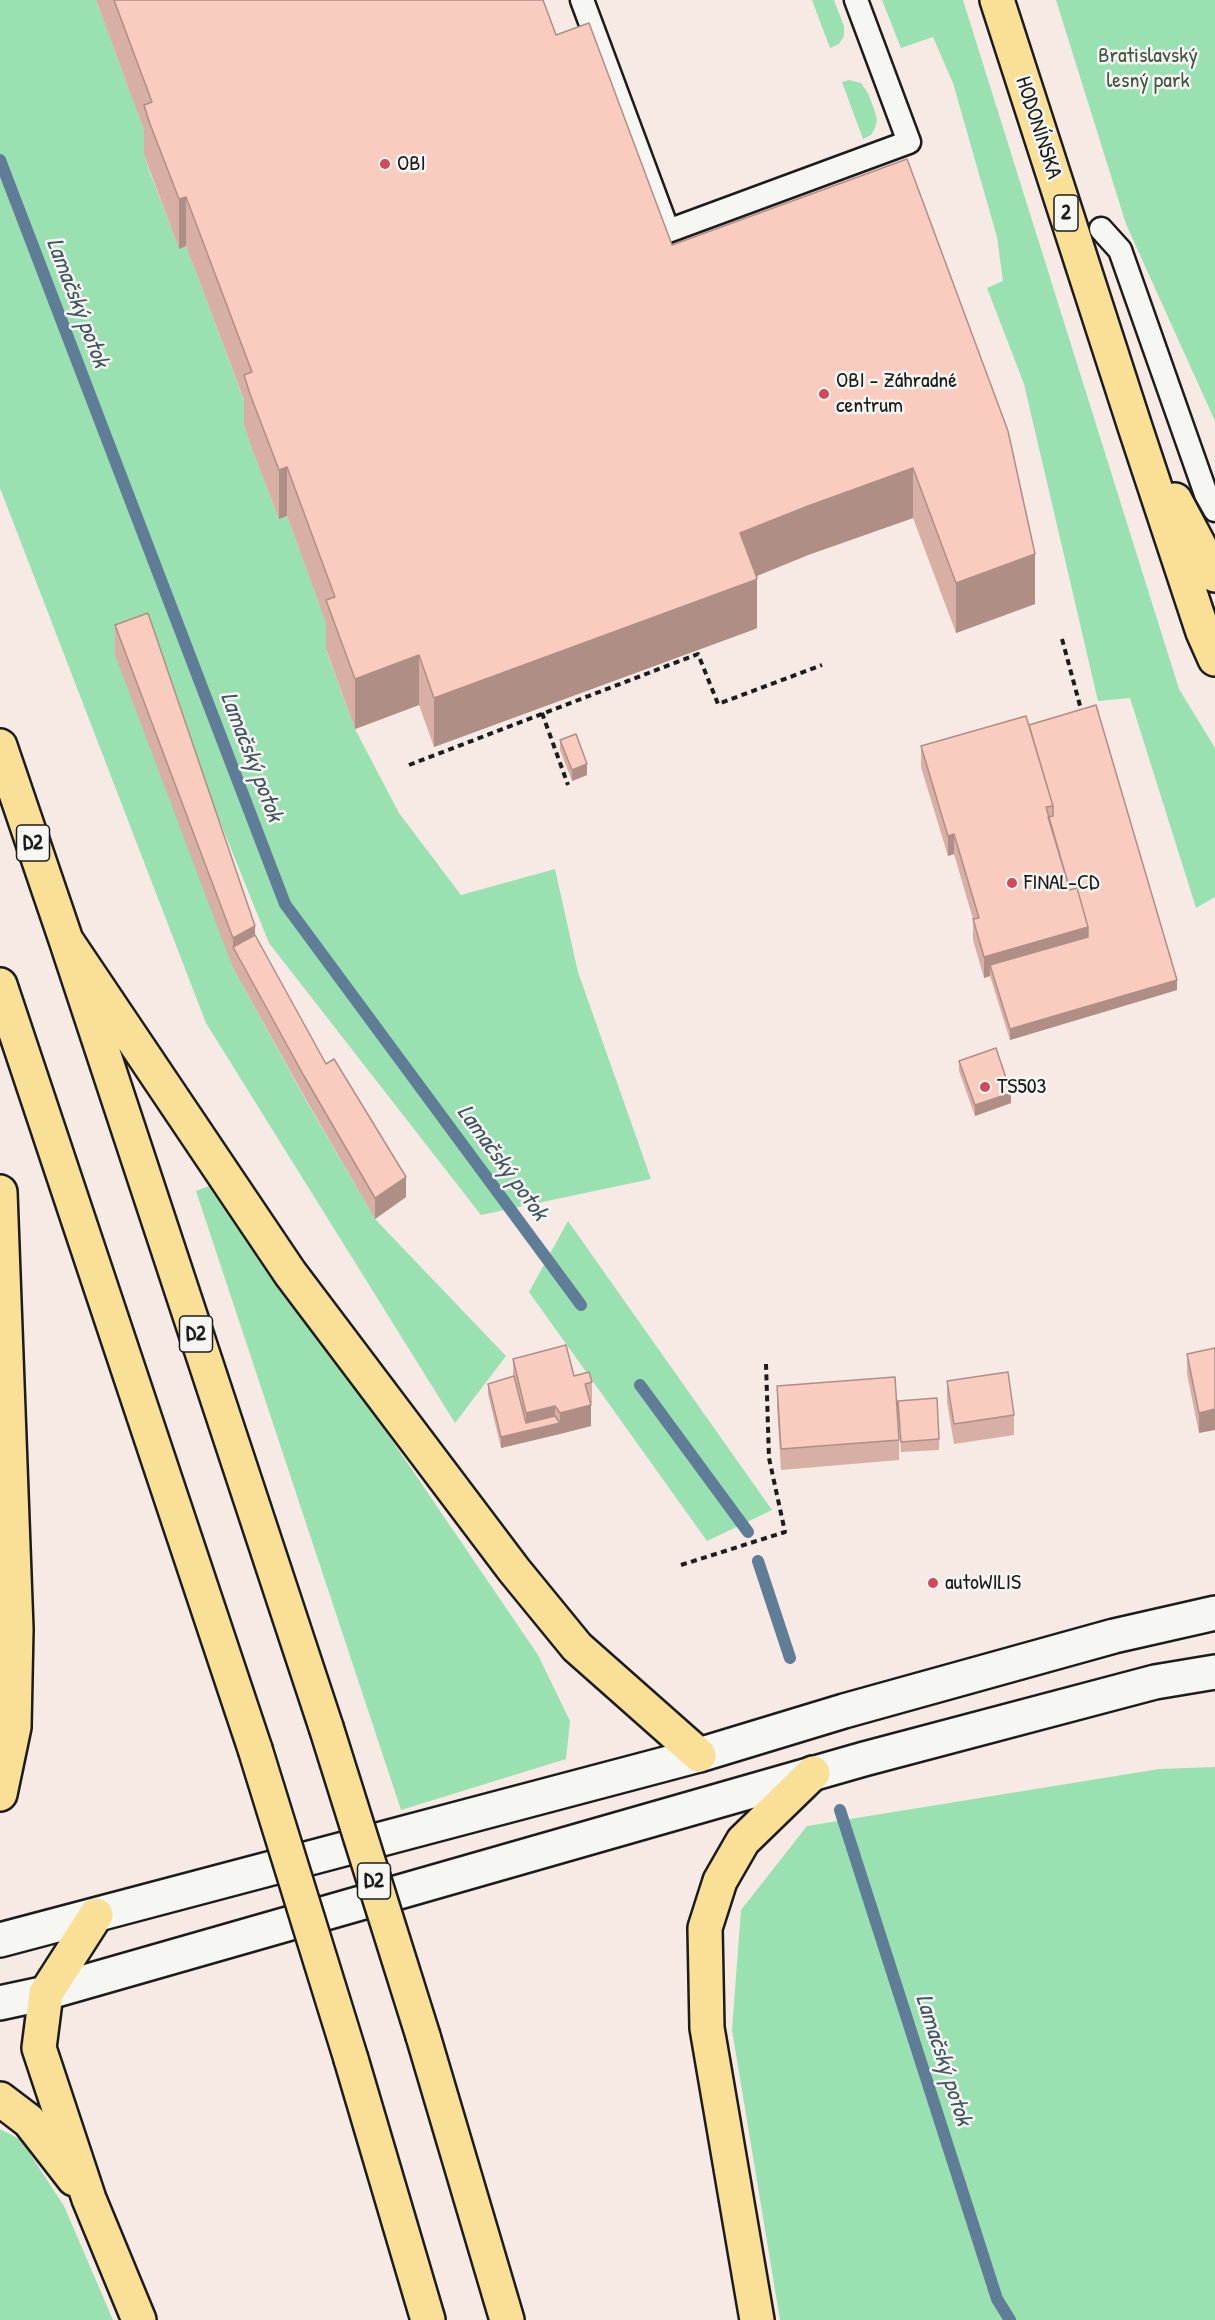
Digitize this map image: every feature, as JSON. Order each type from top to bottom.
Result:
[{"type":"main road","name":"HODONÍNSKA","points":[[997,0],[1135,427],[1203,632],[1215,659]]},
{"type":"main road","name":"HODONÍNSKA","points":[[1135,427],[1215,575]]},
{"type":"main road","name":"D2","points":[[0,746],[326,1727],[423,2036],[507,2320]]},
{"type":"main road","points":[[66,940],[290,1274],[514,1570],[577,1647],[699,1755]]},
{"type":"main road","points":[[0,985],[255,1749],[351,2059],[428,2320]]},
{"type":"main road","points":[[0,1192],[16,1629],[14,1727],[0,1794]]},
{"type":"main road","points":[[0,1940],[699,1755],[844,1711],[1114,1636],[1215,1613]]},
{"type":"main road","points":[[0,2003],[46,1993],[864,1759],[1155,1682],[1215,1672]]},
{"type":"main road","points":[[757,2320],[707,2028],[705,1928],[720,1881],[743,1841],[813,1773]]},
{"type":"main road","points":[[96,1915],[46,1993],[39,2048],[89,2199],[139,2320]]},
{"type":"main road","points":[[0,2099],[29,2121],[89,2199]]},
{"type":"lane","points":[[582,0],[668,231],[909,142],[856,0]]},
{"type":"lane","points":[[1101,229],[1120,250],[1206,494],[1215,510]]},
{"type":"path","points":[[1062,639],[1083,712],[1077,718]]},
{"type":"path","points":[[409,765],[698,654],[717,704],[822,665]]},
{"type":"path","points":[[542,713],[568,785]]},
{"type":"path","points":[[681,1565],[785,1532],[769,1458],[766,1364]]},
{"type":"green space","points":[[0,0],[96,0],[152,151],[144,155],[150,173],[179,248],[186,246],[252,422],[244,425],[250,444],[279,519],[287,516],[335,647],[326,650],[355,729],[399,813],[461,895],[555,869],[578,972],[651,1179],[481,1215],[269,943],[148,643],[233,968],[375,1219],[506,1356],[455,1423],[206,1023],[0,488]]},
{"type":"green space","points":[[812,0],[834,0],[844,26],[844,36],[839,44],[830,48]]},
{"type":"green space","points":[[882,0],[963,0],[1179,689],[1215,748],[1215,897],[1196,908],[1130,698],[1098,701],[1024,384],[987,288],[1003,281],[997,237],[953,83],[933,37],[901,48]]},
{"type":"green space","name":"Bratislavský lesný park","points":[[1056,0],[1215,0],[1215,421],[1126,224]]},
{"type":"green space","points":[[849,80],[861,83],[868,93],[877,120],[871,135],[863,139],[842,82]]},
{"type":"green space","points":[[217,1183],[538,1655],[570,1721],[566,1759],[401,1810],[196,1191]]},
{"type":"green space","points":[[568,1221],[772,1510],[707,1541],[529,1292]]},
{"type":"green space","points":[[1215,1767],[1215,2320],[780,2320],[732,2030],[741,1910],[807,1826],[1159,1769]]},
{"type":"green space","points":[[0,2129],[21,2140],[64,2206],[113,2320],[0,2320]]},
{"type":"building","points":[[114,0],[543,0],[556,35],[589,23],[672,245],[907,159],[1008,431],[1035,554],[956,583],[913,468],[740,533],[757,578],[755,580],[434,698],[419,655],[355,679],[326,600],[335,597],[287,467],[279,470],[250,394],[244,375],[252,372],[186,197],[179,199],[150,124],[144,105],[152,102]]},
{"type":"building","points":[[148,613],[255,926],[233,938],[115,625]]},
{"type":"building","points":[[1096,705],[1177,980],[1010,1029],[990,965],[1088,937],[1088,927],[1077,888],[1070,890],[1048,817],[1053,816],[1053,806],[1029,725]]},
{"type":"building","name":"FINAL-CD","points":[[1026,716],[1053,806],[1046,807],[1070,890],[1077,888],[1088,927],[984,957],[973,919],[979,918],[954,834],[948,836],[921,746]]},
{"type":"building","points":[[576,734],[587,764],[572,770],[560,740]]},
{"type":"building","points":[[255,935],[326,1064],[334,1059],[406,1177],[375,1198],[233,947]]},
{"type":"building","name":"TS503","points":[[996,1048],[1011,1093],[975,1105],[959,1061]]},
{"type":"building","points":[[566,1345],[574,1376],[589,1372],[592,1382],[585,1384],[591,1405],[560,1413],[555,1406],[526,1413],[513,1359]]},
{"type":"building","points":[[1215,1348],[1215,1409],[1199,1413],[1187,1354]]},
{"type":"building","points":[[1008,1372],[1014,1415],[954,1424],[947,1381]]},
{"type":"building","points":[[514,1376],[526,1423],[555,1416],[560,1423],[501,1437],[488,1384]]},
{"type":"building","points":[[895,1377],[899,1440],[781,1449],[777,1386]]},
{"type":"building","points":[[937,1398],[939,1439],[901,1442],[898,1401]]},
{"type":"waterway","name":"Lamačský potok","points":[[0,160],[285,904],[581,1305]]},
{"type":"waterway","name":"Lamačský potok","points":[[640,1385],[748,1532]]},
{"type":"waterway","name":"Lamačský potok","points":[[758,1561],[790,1658]]},
{"type":"waterway","name":"Lamačský potok","points":[[840,1810],[997,2299],[1010,2320]]},
{"type":"place","name":"OBI","points":[[385,164]]},
{"type":"place","name":"OBI - Záhradné centrum","points":[[824,394]]},
{"type":"place","name":"FINAL-CD","points":[[1012,883]]},
{"type":"place","name":"TS503","points":[[985,1087]]},
{"type":"place","name":"autoWILIS","points":[[933,1583]]}]
